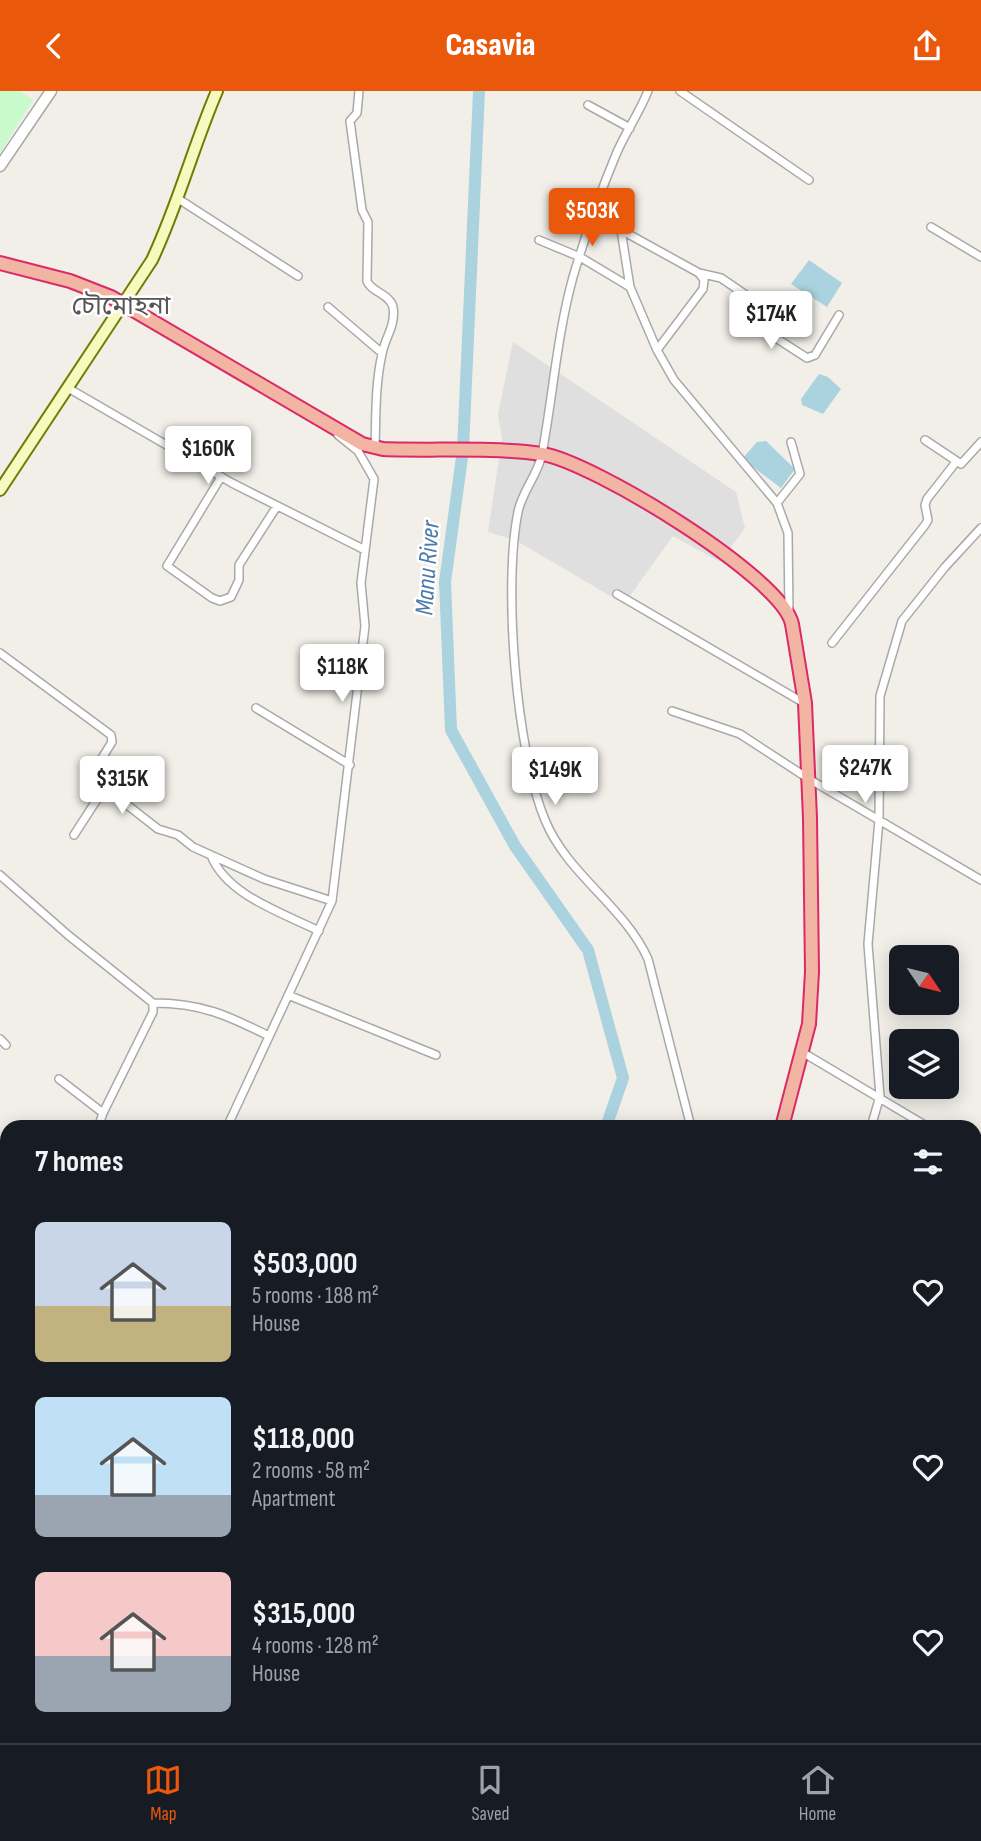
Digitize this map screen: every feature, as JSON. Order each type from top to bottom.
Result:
[{"type":"highway","points":[[0,264],[70,281],[123,305],[362,444],[379,449],[536,454],[569,460],[655,505],[768,588],[789,614],[804,703],[809,779],[812,972],[809,1024],[784,1120]]},
{"type":"main road","points":[[0,490],[152,260],[216,91]]},
{"type":"street","points":[[0,166],[51,91]]},
{"type":"street","points":[[359,91],[357,113],[350,121],[362,210],[368,222],[367,281],[369,287],[393,306],[392,330],[382,353],[379,449]]},
{"type":"street","points":[[648,91],[616,154],[580,257],[536,454],[519,508],[512,550],[512,604],[530,770],[545,821],[564,852],[638,937],[648,959],[689,1120]]},
{"type":"street","points":[[680,91],[809,180]]},
{"type":"street","points":[[588,105],[630,128]]},
{"type":"street","points":[[177,198],[298,276]]},
{"type":"street","points":[[593,216],[699,273],[721,278],[762,306],[764,313],[759,327],[810,358],[839,315]]},
{"type":"street","points":[[931,227],[981,257]]},
{"type":"street","points":[[621,230],[631,287],[657,351],[682,393],[777,503],[788,533],[789,614]]},
{"type":"street","points":[[538,240],[580,257],[631,287]]},
{"type":"street","points":[[657,351],[703,289],[704,280],[699,273]]},
{"type":"street","points":[[328,307],[382,353]]},
{"type":"street","points":[[68,388],[221,477],[365,550]]},
{"type":"street","points":[[230,1120],[332,901],[350,765],[365,626],[361,583],[374,479],[358,451],[319,419]]},
{"type":"street","points":[[925,440],[956,462],[965,462],[981,442]]},
{"type":"street","points":[[777,503],[800,474],[791,442]]},
{"type":"street","points":[[832,643],[925,525],[928,520],[925,505],[927,499],[956,462]]},
{"type":"street","points":[[221,477],[167,566],[212,598],[220,601],[231,597],[239,580],[239,565],[277,506]]},
{"type":"street","points":[[873,1120],[880,1096],[868,944],[878,820],[880,696],[902,621],[945,567],[981,529]]},
{"type":"street","points":[[618,594],[804,703]]},
{"type":"street","points":[[0,653],[111,735],[113,742],[93,776],[158,829],[178,835],[211,855],[264,879],[332,901]]},
{"type":"street","points":[[256,708],[350,765]]},
{"type":"street","points":[[672,711],[735,732],[809,779],[981,880]]},
{"type":"street","points":[[74,835],[105,787]]},
{"type":"street","points":[[211,855],[217,871],[236,886],[319,931]]},
{"type":"street","points":[[0,874],[68,935],[153,1003],[198,1005],[220,1012],[269,1036]]},
{"type":"street","points":[[288,995],[436,1055]]},
{"type":"street","points":[[101,1120],[153,1012],[153,1003]]},
{"type":"street","points":[[802,1052],[917,1120]]},
{"type":"street","points":[[59,1079],[103,1113]]},
{"type":"shaded area","points":[[513,342],[736,492],[745,528],[720,562],[673,536],[624,604],[515,540],[488,532],[502,439],[498,414]]},
{"type":"green space","points":[[0,91],[20,91],[33,100],[0,153]]},
{"type":"water","points":[[809,260],[842,283],[827,307],[791,284]]},
{"type":"water","points":[[819,374],[828,377],[841,389],[823,414],[802,405],[801,399]]},
{"type":"water","points":[[766,441],[795,469],[781,488],[742,459],[757,442]]},
{"type":"waterway","name":"Manu River","points":[[479,91],[463,450],[445,582],[451,730],[515,846],[588,950],[623,1078],[608,1120]]},
{"type":"district","name":"চৌমোহনা","points":[[121,306]]}]
